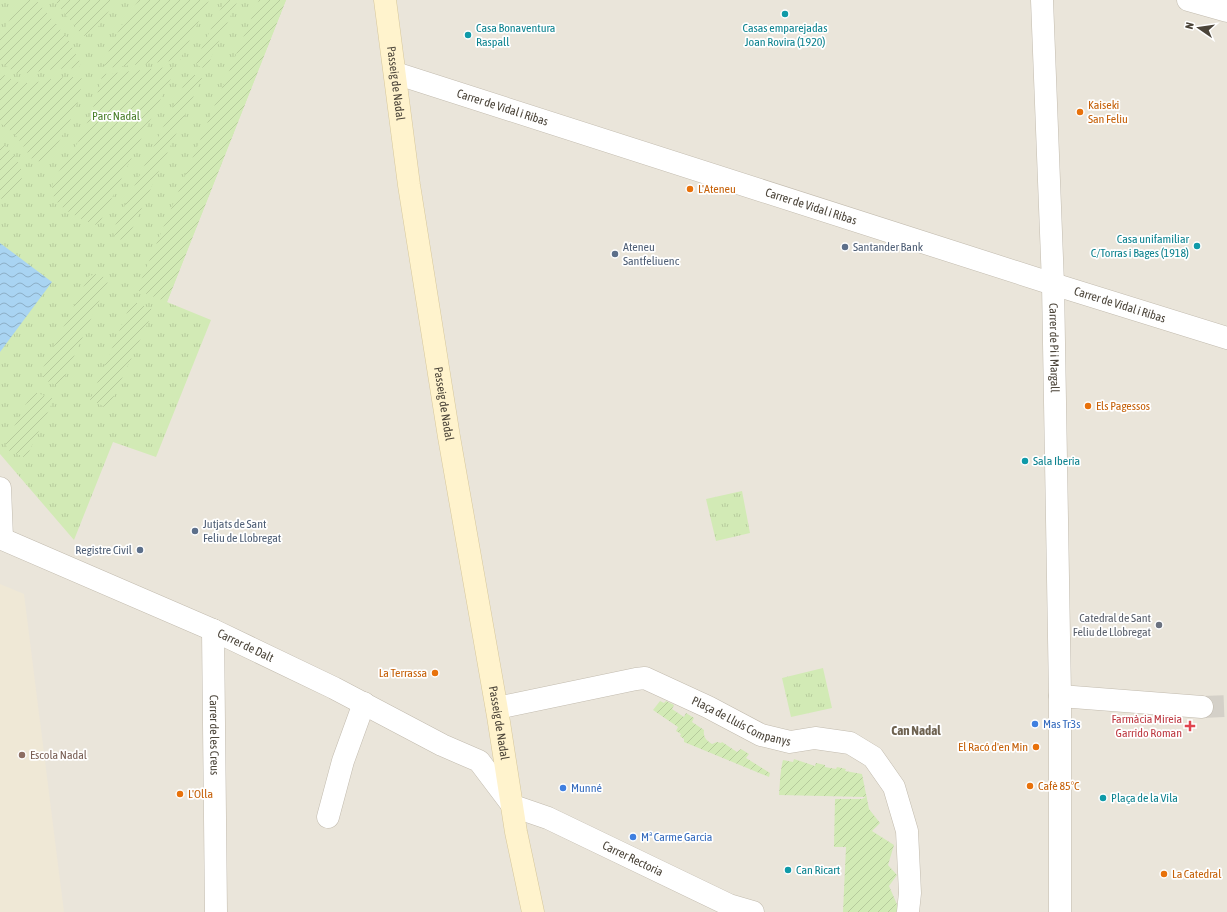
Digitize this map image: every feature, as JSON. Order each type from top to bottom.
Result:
[{"type":"street","name":"Passeig de Nadal","points":[[385,0],[409,185],[449,437],[497,708],[516,832],[533,912]]},
{"type":"street","name":"Carrer de Pi i Margall","points":[[1042,0],[1053,284],[1060,696]]},
{"type":"street","points":[[1188,0],[1227,12]]},
{"type":"street","name":"Carrer de Vidal i Ribas","points":[[395,73],[1053,284],[1227,338]]},
{"type":"street","name":"Carrer de Dalt","points":[[0,488],[1,538],[213,630],[364,703],[442,745],[480,761],[513,806]]},
{"type":"street","name":"Carrer de les Creus","points":[[213,630],[216,912]]},
{"type":"street","name":"Plaça de Lluís Companys","points":[[497,708],[645,678],[708,707],[761,735],[790,742],[815,738],[850,743],[873,757],[894,787],[907,831],[910,893],[908,912]]},
{"type":"street","points":[[1060,912],[1060,696],[1202,707]]},
{"type":"street","points":[[328,817],[343,761],[364,703]]},
{"type":"street","name":"Carrer Rectoria","points":[[513,806],[548,818],[729,905],[753,912]]},
{"type":"shaded area","points":[[0,0],[1227,0],[1227,912],[0,912]]},
{"type":"shaded area","name":"Escola Nadal","points":[[0,584],[24,594],[64,912],[0,912]]},
{"type":"green space","name":"Parc Nadal","points":[[0,0],[286,0],[167,302],[211,320],[156,457],[113,442],[74,540],[0,454]]},
{"type":"green space","points":[[22,0],[36,0],[67,38],[81,64],[79,68],[55,69],[20,74],[14,72],[0,61],[0,36]]},
{"type":"green space","points":[[54,0],[116,0],[96,30],[85,36],[81,34]]},
{"type":"green space","points":[[139,0],[209,0],[180,60],[104,67],[114,40]]},
{"type":"green space","points":[[225,0],[238,0],[206,69],[198,65],[196,60]]},
{"type":"green space","points":[[259,0],[286,0],[167,302],[137,290]]},
{"type":"green space","points":[[169,67],[174,68],[174,72],[100,222],[95,225],[92,224],[62,207],[54,196],[52,186],[57,174],[84,130],[93,109],[102,76],[105,74]]},
{"type":"green space","points":[[0,72],[18,82],[25,83],[68,77],[83,79],[78,101],[69,122],[56,147],[47,158],[42,161],[32,159],[15,134],[0,123]]},
{"type":"green space","points":[[193,74],[202,78],[126,242],[115,237],[113,230],[188,76]]},
{"type":"green space","points":[[0,141],[15,157],[22,173],[22,179],[17,190],[13,194],[0,199]]},
{"type":"green space","points":[[96,274],[109,279],[60,387],[45,380],[41,372],[89,276]]},
{"type":"green space","points":[[132,301],[154,310],[108,408],[90,400]]},
{"type":"green space","points":[[32,393],[37,393],[54,399],[26,458],[8,450],[6,444]]},
{"type":"green space","points":[[742,491],[750,533],[716,541],[706,499]]},
{"type":"green space","points":[[823,668],[832,708],[791,717],[782,678]]},
{"type":"green space","points":[[660,701],[664,703],[666,701],[674,705],[672,709],[684,717],[686,713],[694,718],[692,722],[704,730],[705,738],[712,744],[722,742],[737,752],[741,749],[749,754],[746,758],[770,773],[769,777],[684,742],[684,739],[680,736],[681,734],[676,731],[678,727],[653,710]]},
{"type":"green space","points":[[794,759],[815,766],[816,763],[825,765],[825,767],[836,769],[837,767],[846,769],[845,771],[862,774],[869,809],[880,823],[872,831],[894,845],[888,865],[897,875],[889,886],[899,909],[896,912],[843,912],[846,847],[834,847],[835,799],[862,799],[866,797],[779,795],[783,760],[793,762]]},
{"type":"water","points":[[0,243],[52,282],[0,352]]},
{"type":"tunnel","points":[[1202,707],[1227,706]]},
{"type":"place","name":"Casas emparejadas Joan Rovira (1920)","points":[[785,14]]},
{"type":"place","name":"Casa Bonaventura Raspall","points":[[468,35]]},
{"type":"place","name":"Kaiseki San Feliu","points":[[1080,112]]},
{"type":"place","name":"L'Ateneu","points":[[690,189]]},
{"type":"place","name":"Casa unifamiliar C/Torras i Bages (1918)","points":[[1197,246]]},
{"type":"place","name":"Santander Bank","points":[[845,247]]},
{"type":"place","name":"Ateneu Santfeliuenc","points":[[615,254]]},
{"type":"place","name":"Els Pagessos","points":[[1088,406]]},
{"type":"place","name":"Sala Iberia","points":[[1025,461]]},
{"type":"place","name":"Jutjats de Sant Feliu de Llobregat","points":[[195,531]]},
{"type":"place","name":"Registre Civil","points":[[140,550]]},
{"type":"place","name":"Catedral de Sant Feliu de Llobregat","points":[[1159,625]]},
{"type":"place","name":"La Terrassa","points":[[435,673]]},
{"type":"place","name":"Mas Tr3s","points":[[1035,724]]},
{"type":"place","name":"Farmàcia Mireia Garrido Roman","points":[[1190,726]]},
{"type":"place","name":"El Racó d'en Min","points":[[1036,747]]},
{"type":"place","name":"Escola Nadal","points":[[22,755]]},
{"type":"place","name":"Cafè 85ºC","points":[[1030,786]]},
{"type":"place","name":"Munné","points":[[563,788]]},
{"type":"place","name":"L'Olla","points":[[180,794]]},
{"type":"place","name":"Plaça de la Vila","points":[[1103,798]]},
{"type":"place","name":"Mª Carme Garcia","points":[[633,837]]},
{"type":"place","name":"Can Ricart","points":[[788,870]]},
{"type":"place","name":"La Catedral","points":[[1164,874]]},
{"type":"district","name":"Can Nadal","points":[[916,730]]}]
